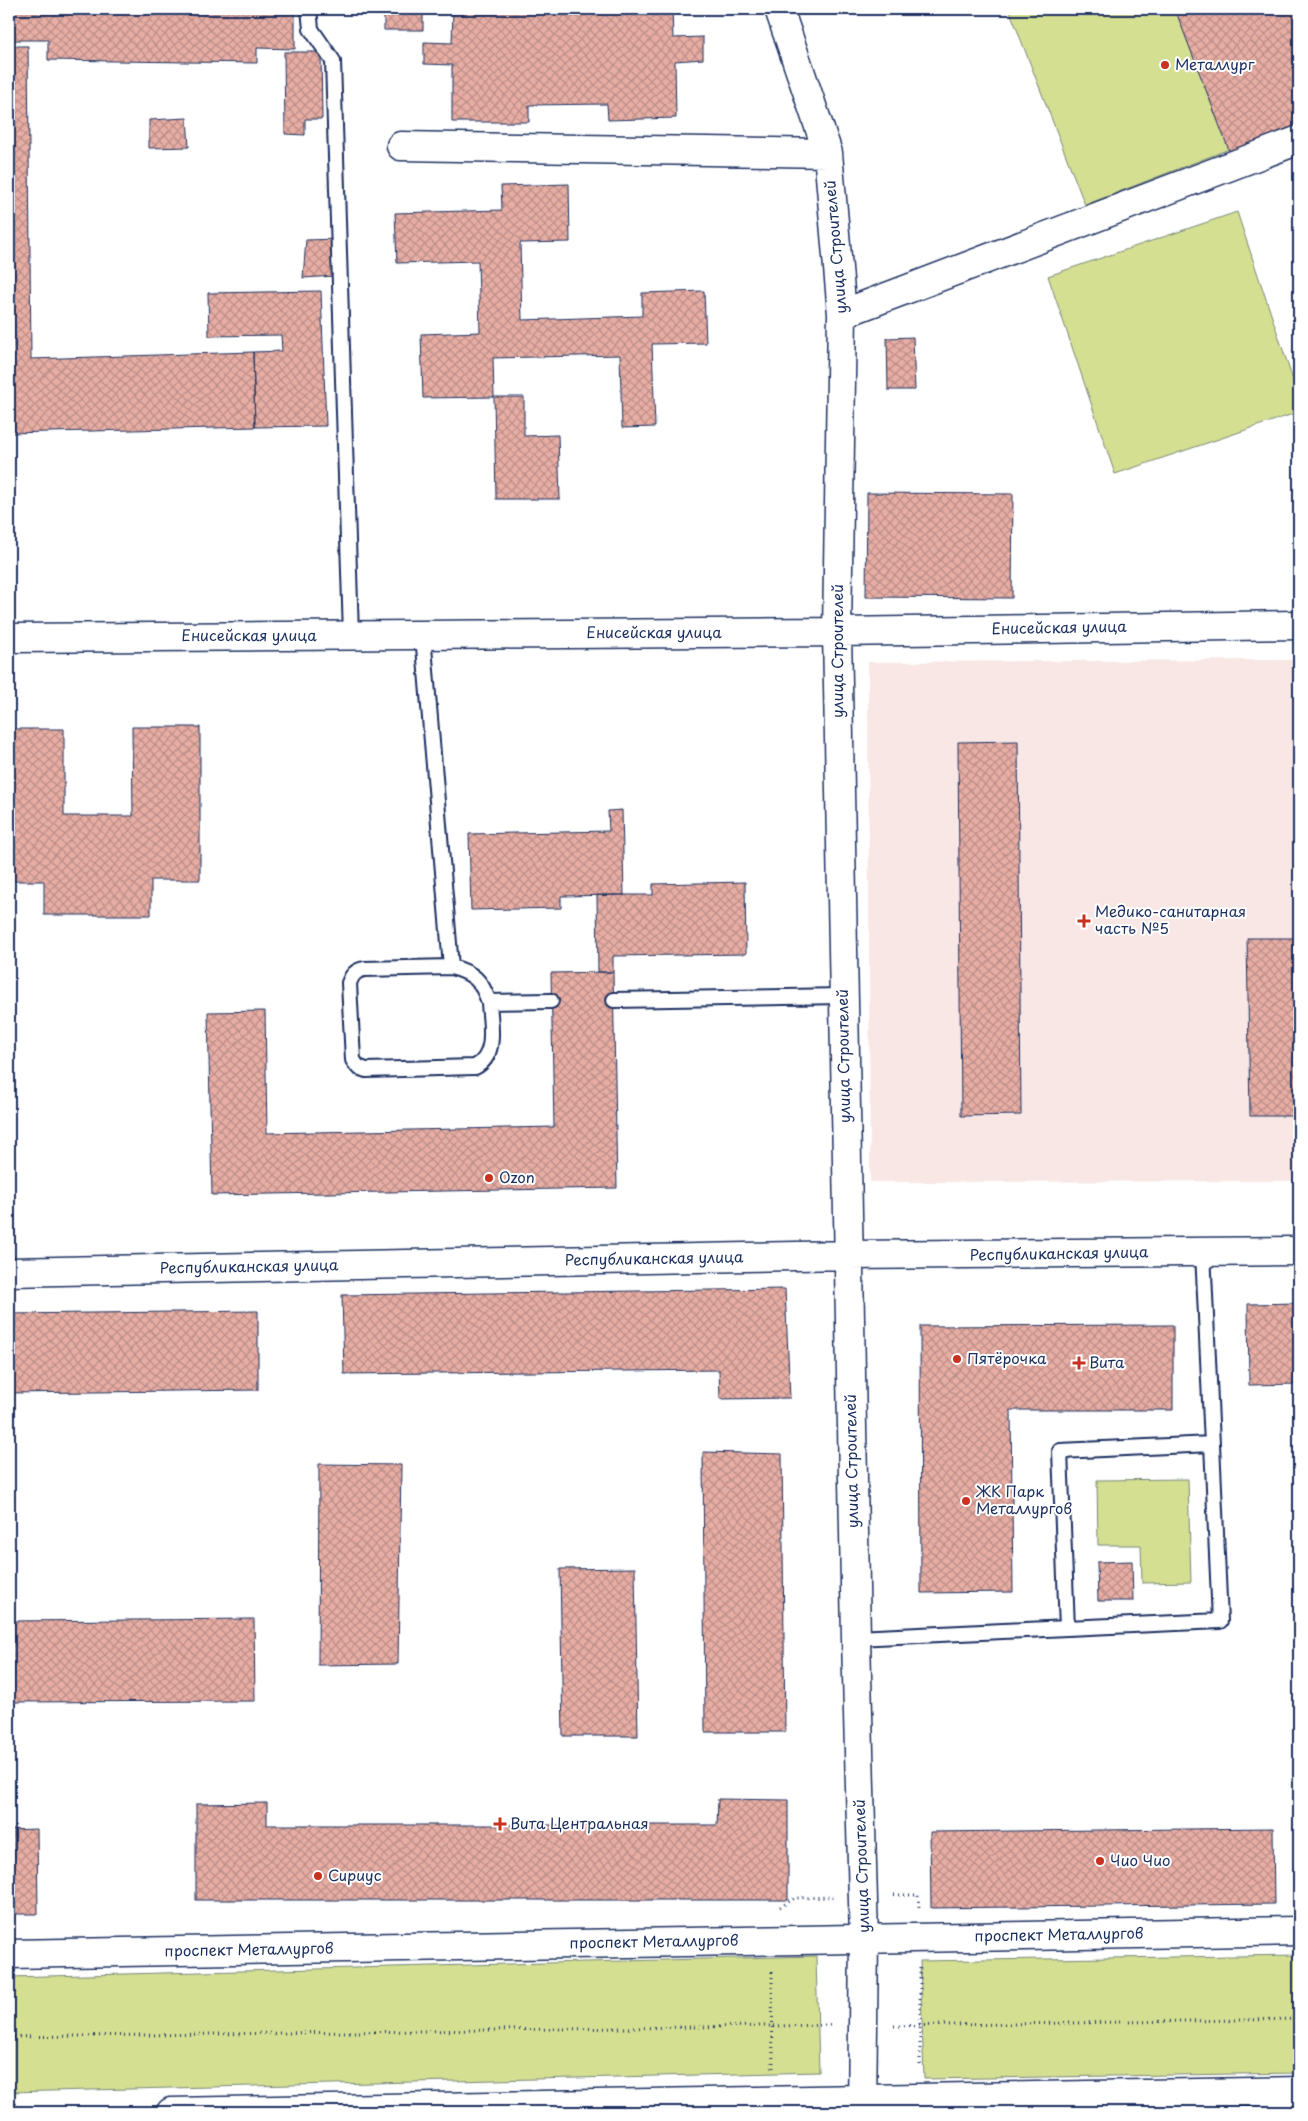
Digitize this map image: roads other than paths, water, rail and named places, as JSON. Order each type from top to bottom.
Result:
[{"type":"street","name":"улица Строителей","points":[[780,9],[828,153],[842,314],[837,632],[848,1255],[864,1939],[862,2105]]},
{"type":"street","points":[[842,314],[1299,140]]},
{"type":"street","points":[[401,146],[828,153]]},
{"type":"street","name":"Енисейская улица","points":[[9,638],[837,632],[1299,625]]},
{"type":"street","name":"Республиканская улица","points":[[9,1272],[848,1255],[1299,1251]]},
{"type":"street","name":"проспект Металлургов","points":[[9,1954],[1299,1931]]},
{"type":"street","points":[[171,2112],[773,2100],[862,2105],[920,2098],[1299,2091]]},
{"type":"lane","points":[[310,9],[311,28],[334,61],[351,635]]},
{"type":"lane","points":[[423,635],[451,967]]},
{"type":"lane","points":[[451,967],[475,977],[484,988],[489,1002],[490,1048],[488,1056],[483,1063],[475,1067],[366,1070],[358,1066],[353,1060],[351,1051],[349,983],[352,976],[358,971],[364,969],[451,967]]},
{"type":"lane","points":[[614,1000],[843,996]]},
{"type":"lane","points":[[489,1002],[551,1001]]},
{"type":"lane","points":[[856,1638],[1220,1622],[1203,1252]]},
{"type":"lane","points":[[1067,1628],[1060,1451],[1212,1444]]},
{"type":"place","name":"Металлург","points":[[1165,65]]},
{"type":"place","name":"Медико-санитарная часть №5","points":[[1084,921]]},
{"type":"place","name":"Ozon","points":[[489,1178]]},
{"type":"place","name":"Пятёрочка","points":[[957,1359]]},
{"type":"place","name":"Вита","points":[[1079,1363]]},
{"type":"place","name":"ЖК Парк Металлургов","points":[[966,1501]]},
{"type":"place","name":"Вита Центральная","points":[[500,1824]]},
{"type":"place","name":"Чио Чио","points":[[1100,1861]]},
{"type":"place","name":"Сириус","points":[[318,1876]]}]
